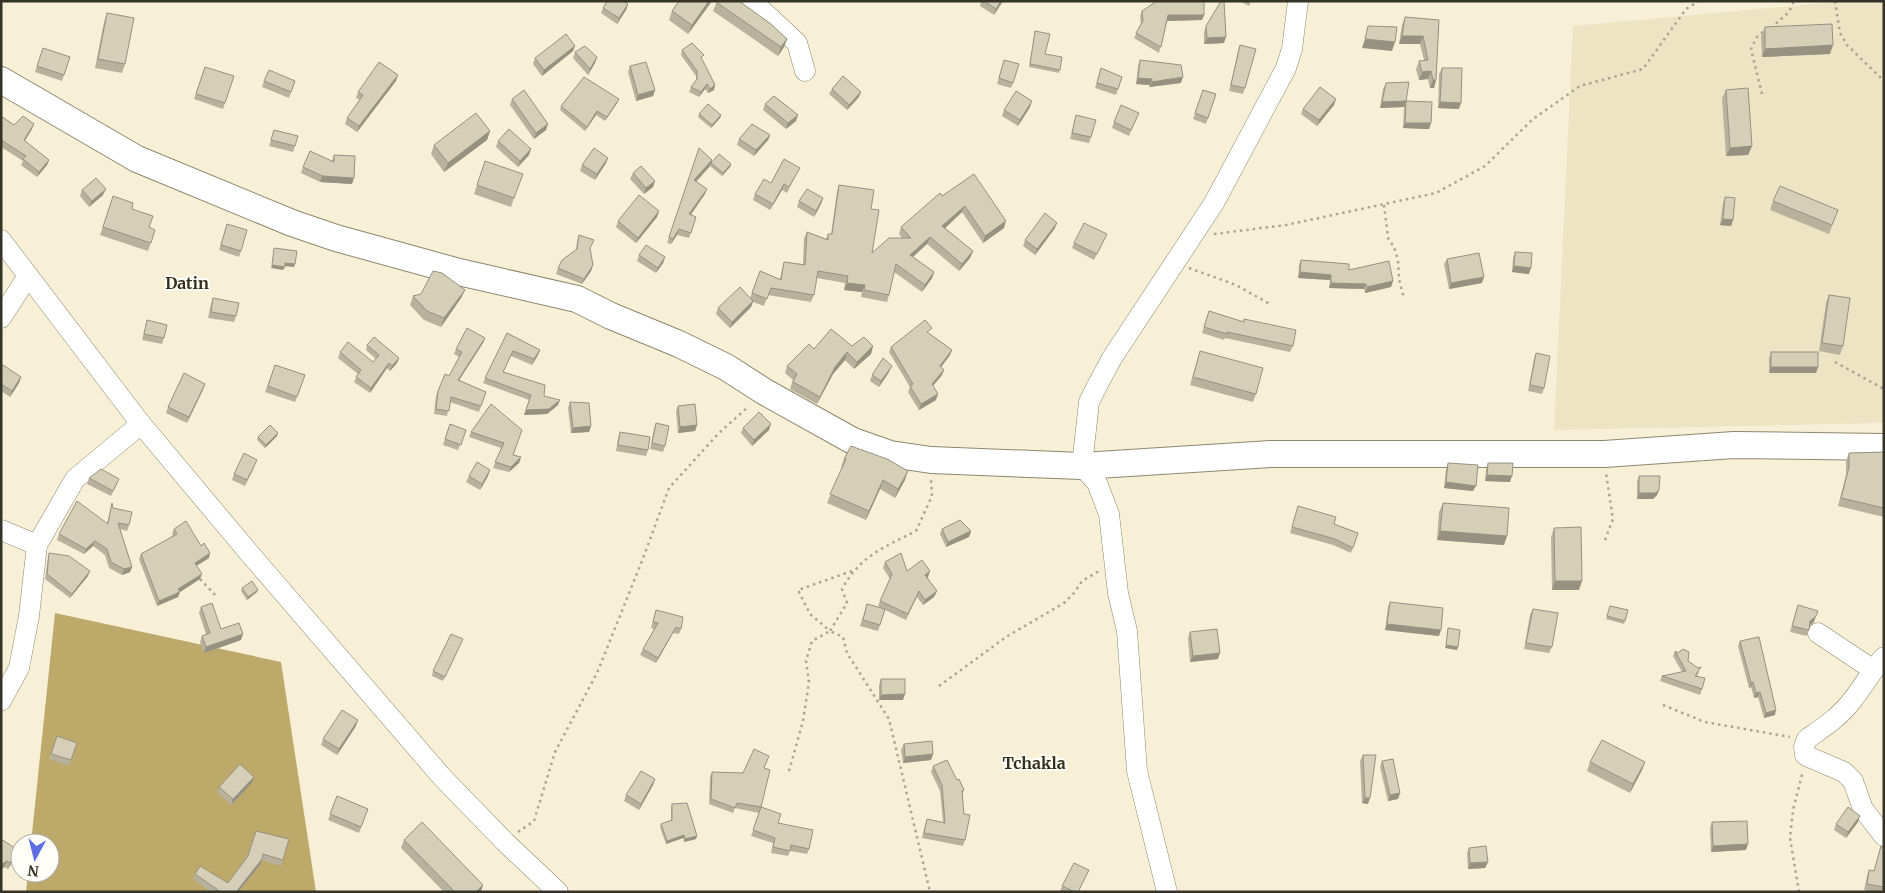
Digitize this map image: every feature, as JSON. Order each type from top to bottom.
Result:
[{"type":"main road","points":[[1,80],[137,159],[203,187],[336,238],[459,272],[577,299],[726,367],[765,392],[853,440],[890,454],[931,460],[1082,466],[1272,454],[1604,454],[1734,445],[1884,447]]},
{"type":"street","points":[[752,1],[797,43],[805,71]]},
{"type":"street","points":[[1167,892],[1137,771],[1127,631],[1113,562],[1109,514],[1097,483],[1082,466],[1089,402],[1112,358],[1214,203],[1286,68],[1292,49],[1298,1]]},
{"type":"street","points":[[1,240],[141,424],[250,554],[442,777],[505,842],[558,892]]},
{"type":"street","points":[[1,318],[28,276]]},
{"type":"street","points":[[1,701],[19,668],[29,616],[37,545],[76,479],[141,424]]},
{"type":"street","points":[[1,530],[37,545]]},
{"type":"street","points":[[1818,633],[1878,663],[1854,699],[1806,747],[1853,780],[1863,809],[1884,836]]},
{"type":"path","points":[[1192,237],[1286,225],[1436,193],[1485,166],[1533,119],[1580,86],[1643,70],[1686,9],[1699,1]]},
{"type":"path","points":[[1762,94],[1751,50],[1757,37],[1782,20],[1794,1]]},
{"type":"path","points":[[1834,1],[1840,33],[1847,45],[1882,79]]},
{"type":"path","points":[[1384,205],[1388,238],[1394,247],[1398,260],[1399,279],[1404,298]]},
{"type":"path","points":[[1174,262],[1236,285],[1270,304]]},
{"type":"path","points":[[1835,362],[1884,389]]},
{"type":"path","points":[[505,842],[534,821],[555,752],[597,673],[642,562],[669,488],[718,434],[765,392]]},
{"type":"path","points":[[1604,454],[1613,519],[1606,540]]},
{"type":"path","points":[[930,892],[889,719],[847,653],[842,637],[830,631],[810,614],[798,590],[852,571],[875,552],[916,531],[932,496],[931,460]]},
{"type":"path","points":[[939,686],[1006,637],[1064,602],[1075,592],[1082,581],[1113,562]]},
{"type":"path","points":[[789,771],[804,711],[809,682],[806,661],[812,641],[830,631],[847,603],[842,589],[852,571]]},
{"type":"path","points":[[200,579],[217,596]]},
{"type":"path","points":[[1663,705],[1705,722],[1806,747],[1793,810],[1790,838],[1798,892]]},
{"type":"shaded area","points":[[1846,1],[1884,1],[1884,423],[1554,430],[1573,26]]},
{"type":"shaded area","points":[[55,613],[281,662],[316,892],[26,892],[27,883],[60,883],[60,833],[32,833]]},
{"type":"building","points":[[607,1],[623,1],[628,4],[619,18],[603,8]]},
{"type":"building","points":[[679,1],[709,1],[692,25],[672,11]]},
{"type":"building","points":[[717,1],[739,1],[771,24],[787,39],[781,47]]},
{"type":"building","points":[[984,1],[1001,1],[996,9]]},
{"type":"building","points":[[1157,1],[1204,1],[1204,15],[1168,15],[1161,47],[1136,33],[1143,21],[1142,11]]},
{"type":"building","points":[[1221,1],[1224,1],[1226,37],[1207,38],[1206,26]]},
{"type":"building","points":[[107,13],[134,18],[125,64],[98,59]]},
{"type":"building","points":[[1405,17],[1439,20],[1436,80],[1433,80],[1431,71],[1422,72],[1419,61],[1428,60],[1423,36],[1402,36]]},
{"type":"building","points":[[1832,24],[1833,45],[1765,49],[1765,27]]},
{"type":"building","points":[[1368,26],[1397,27],[1395,42],[1365,39]]},
{"type":"building","points":[[1035,31],[1050,34],[1045,54],[1062,57],[1060,70],[1030,64]]},
{"type":"building","points":[[566,34],[575,46],[544,70],[535,58]]},
{"type":"building","points":[[692,43],[704,55],[701,57],[715,85],[710,89],[707,84],[701,92],[691,87],[697,79],[697,71],[682,50]]},
{"type":"building","points":[[1240,45],[1256,49],[1245,88],[1231,85]]},
{"type":"building","points":[[585,46],[597,57],[590,69],[575,52]]},
{"type":"building","points":[[43,48],[70,57],[64,75],[37,66]]},
{"type":"building","points":[[1004,60],[1019,64],[1013,83],[999,78]]},
{"type":"building","points":[[1140,60],[1181,65],[1183,77],[1152,82],[1152,79],[1138,78]]},
{"type":"building","points":[[379,62],[398,75],[359,126],[347,118],[363,95],[358,92]]},
{"type":"building","points":[[646,62],[655,90],[638,95],[630,66]]},
{"type":"building","points":[[205,67],[234,76],[225,103],[196,94]]},
{"type":"building","points":[[1101,68],[1122,77],[1118,89],[1097,83]]},
{"type":"building","points":[[1442,68],[1462,68],[1461,103],[1440,102]]},
{"type":"building","points":[[269,70],[295,81],[291,92],[264,81]]},
{"type":"building","points":[[843,76],[861,92],[849,105],[832,89]]},
{"type":"building","points":[[584,77],[619,99],[607,117],[597,111],[587,127],[561,106]]},
{"type":"building","points":[[1409,82],[1406,101],[1382,102],[1386,83]]},
{"type":"building","points":[[1320,87],[1336,99],[1319,120],[1303,109]]},
{"type":"building","points":[[1748,88],[1752,146],[1730,148],[1726,90]]},
{"type":"building","points":[[524,90],[548,124],[536,133],[512,99]]},
{"type":"building","points":[[1203,90],[1216,94],[1208,118],[1195,113]]},
{"type":"building","points":[[1016,91],[1032,101],[1020,120],[1004,110]]},
{"type":"building","points":[[774,96],[798,115],[788,123],[765,104]]},
{"type":"building","points":[[1406,101],[1432,102],[1431,123],[1405,123]]},
{"type":"building","points":[[708,104],[721,115],[712,125],[699,114]]},
{"type":"building","points":[[1121,105],[1139,113],[1131,130],[1114,122]]},
{"type":"building","points":[[476,113],[490,131],[448,163],[434,145]]},
{"type":"building","points":[[1076,115],[1096,120],[1091,137],[1072,133]]},
{"type":"building","points":[[1,116],[14,125],[23,116],[34,124],[24,140],[49,160],[39,172],[23,159],[26,156],[1,140]]},
{"type":"building","points":[[752,124],[770,135],[756,150],[739,139]]},
{"type":"building","points":[[509,129],[531,149],[520,161],[498,141]]},
{"type":"building","points":[[274,130],[298,136],[295,146],[271,140]]},
{"type":"building","points":[[594,148],[608,158],[597,174],[582,165]]},
{"type":"building","points":[[699,148],[712,160],[694,180],[707,189],[689,214],[696,217],[691,233],[679,229],[673,239],[669,237]]},
{"type":"building","points":[[310,151],[334,162],[334,155],[355,156],[354,178],[322,176],[303,167]]},
{"type":"building","points":[[719,154],[731,164],[723,173],[711,163]]},
{"type":"building","points":[[784,159],[800,168],[789,187],[784,184],[773,204],[755,194],[764,179],[771,183]]},
{"type":"building","points":[[485,161],[523,174],[514,198],[477,185]]},
{"type":"building","points":[[641,166],[655,181],[646,188],[633,173]]},
{"type":"building","points":[[974,174],[1006,221],[985,236],[965,206],[942,226],[973,251],[962,264],[930,237],[910,255],[934,272],[925,285],[896,264],[889,295],[864,290],[865,285],[847,283],[848,276],[818,271],[814,295],[771,288],[767,299],[752,293],[760,271],[781,280],[784,262],[805,265],[807,232],[828,240],[828,234],[832,234],[839,185],[874,190],[871,209],[879,210],[872,253],[889,238],[911,238],[901,227],[940,193],[942,196]]},
{"type":"building","points":[[96,178],[106,189],[92,201],[82,190]]},
{"type":"building","points":[[1780,186],[1838,210],[1832,225],[1773,201]]},
{"type":"building","points":[[807,189],[823,198],[816,211],[799,201]]},
{"type":"building","points":[[639,195],[659,211],[638,238],[618,221]]},
{"type":"building","points":[[113,196],[133,203],[132,209],[153,216],[149,227],[155,230],[151,243],[103,227]]},
{"type":"building","points":[[1725,197],[1735,198],[1733,220],[1723,219]]},
{"type":"building","points":[[1045,213],[1057,223],[1037,249],[1025,240]]},
{"type":"building","points":[[1084,223],[1107,234],[1097,254],[1074,243]]},
{"type":"building","points":[[227,224],[247,230],[241,251],[221,245]]},
{"type":"building","points":[[579,235],[594,240],[590,248],[593,265],[584,279],[558,268],[562,260],[577,249]]},
{"type":"building","points":[[646,245],[665,257],[658,268],[639,255]]},
{"type":"building","points":[[274,248],[297,251],[295,264],[285,263],[285,267],[272,265]]},
{"type":"building","points":[[1515,252],[1532,253],[1531,268],[1514,266]]},
{"type":"building","points":[[1479,253],[1484,277],[1451,283],[1447,259]]},
{"type":"building","points":[[1301,260],[1349,264],[1349,270],[1389,261],[1393,281],[1367,287],[1366,284],[1331,283],[1331,275],[1300,272]]},
{"type":"building","points":[[433,271],[442,273],[465,290],[444,318],[427,311],[413,296],[421,294]]},
{"type":"building","points":[[740,287],[753,301],[732,322],[718,308]]},
{"type":"building","points":[[1829,295],[1850,298],[1843,346],[1822,343]]},
{"type":"building","points":[[213,298],[239,303],[236,316],[211,312]]},
{"type":"building","points":[[1209,311],[1244,322],[1244,319],[1296,330],[1293,346],[1227,332],[1227,334],[1204,327]]},
{"type":"building","points":[[147,320],[167,325],[164,338],[144,334]]},
{"type":"building","points":[[925,320],[932,328],[927,332],[952,350],[940,366],[944,370],[932,384],[938,394],[921,404],[910,386],[913,384],[891,347]]},
{"type":"building","points":[[467,328],[485,338],[458,380],[486,392],[481,406],[451,397],[449,411],[436,409],[438,391],[445,374],[449,376],[462,352],[456,349]]},
{"type":"building","points":[[831,329],[852,346],[864,337],[873,346],[857,362],[847,352],[835,367],[820,397],[793,382],[797,374],[787,366],[809,344],[814,349]]},
{"type":"building","points":[[507,333],[540,350],[534,359],[513,351],[503,372],[545,385],[544,396],[560,400],[549,409],[526,410],[531,395],[485,378]]},
{"type":"building","points":[[374,337],[399,358],[392,366],[389,363],[371,388],[356,377],[361,370],[340,352],[348,342],[373,362],[379,355],[367,345]]},
{"type":"building","points":[[1200,351],[1263,368],[1256,394],[1193,377]]},
{"type":"building","points":[[1771,352],[1818,352],[1818,367],[1771,367]]},
{"type":"building","points":[[1536,353],[1550,356],[1544,388],[1530,385]]},
{"type":"building","points":[[883,358],[892,366],[881,381],[872,375]]},
{"type":"building","points":[[3,365],[21,377],[12,391],[1,384],[1,367]]},
{"type":"building","points":[[275,365],[305,375],[297,397],[268,386]]},
{"type":"building","points":[[184,373],[205,384],[189,417],[168,407]]},
{"type":"building","points":[[570,402],[589,403],[591,426],[573,428]]},
{"type":"building","points":[[491,404],[522,430],[513,455],[521,457],[511,467],[495,462],[504,443],[471,432]]},
{"type":"building","points":[[695,404],[697,425],[680,427],[678,406]]},
{"type":"building","points":[[759,412],[771,424],[754,440],[743,428]]},
{"type":"building","points":[[656,423],[669,426],[665,446],[652,443]]},
{"type":"building","points":[[450,424],[466,430],[461,445],[445,439]]},
{"type":"building","points":[[270,425],[278,433],[266,445],[258,437]]},
{"type":"building","points":[[620,432],[650,437],[648,450],[618,445]]},
{"type":"building","points":[[851,446],[887,459],[908,471],[898,489],[883,480],[869,511],[830,494]]},
{"type":"building","points":[[1884,452],[1884,508],[1841,498],[1849,467],[1849,453]]},
{"type":"building","points":[[244,453],[257,460],[247,480],[234,474]]},
{"type":"building","points":[[477,462],[490,470],[482,484],[469,476]]},
{"type":"building","points":[[1448,463],[1478,465],[1476,486],[1446,482]]},
{"type":"building","points":[[1488,463],[1513,463],[1512,476],[1487,475]]},
{"type":"building","points":[[101,469],[119,479],[113,491],[89,478]]},
{"type":"building","points":[[1639,476],[1660,476],[1659,490],[1655,493],[1639,493]]},
{"type":"building","points":[[77,501],[108,524],[112,503],[113,508],[132,512],[129,525],[118,523],[132,567],[124,569],[111,562],[107,549],[95,541],[86,549],[59,534]]},
{"type":"building","points":[[1443,503],[1509,508],[1507,536],[1440,531]]},
{"type":"building","points":[[1298,506],[1336,517],[1334,524],[1358,533],[1353,548],[1335,539],[1292,527]]},
{"type":"building","points":[[960,520],[971,531],[948,542],[942,529]]},
{"type":"building","points":[[186,521],[201,546],[204,543],[210,553],[195,563],[202,574],[178,589],[180,592],[159,601],[141,554],[177,534],[174,529]]},
{"type":"building","points":[[1581,527],[1582,581],[1555,581],[1554,528]]},
{"type":"building","points":[[49,553],[69,556],[90,571],[72,594],[47,574]]},
{"type":"building","points":[[901,553],[907,571],[922,560],[930,571],[925,575],[937,591],[925,600],[919,591],[908,614],[880,601],[892,574],[885,562]]},
{"type":"building","points":[[252,581],[258,590],[248,597],[242,588]]},
{"type":"building","points":[[1390,602],[1443,608],[1441,630],[1387,624]]},
{"type":"building","points":[[212,603],[221,629],[239,623],[243,634],[206,647],[202,636],[210,633],[201,607]]},
{"type":"building","points":[[867,604],[885,609],[880,625],[863,620]]},
{"type":"building","points":[[1798,605],[1818,611],[1816,616],[1810,621],[1809,630],[1792,626]]},
{"type":"building","points":[[1610,606],[1628,610],[1625,621],[1607,616]]},
{"type":"building","points":[[1533,609],[1558,613],[1552,647],[1526,643]]},
{"type":"building","points":[[656,610],[683,617],[681,629],[676,627],[658,658],[643,649],[658,623],[653,622]]},
{"type":"building","points":[[1448,628],[1460,630],[1458,647],[1446,645]]},
{"type":"building","points":[[1217,629],[1220,653],[1193,656],[1190,632]]},
{"type":"building","points":[[451,634],[463,639],[445,677],[433,671]]},
{"type":"building","points":[[1759,637],[1776,710],[1766,713],[1760,692],[1756,693],[1753,682],[1751,683],[1740,641]]},
{"type":"building","points":[[1683,649],[1689,652],[1688,661],[1698,668],[1701,667],[1695,676],[1705,678],[1702,689],[1662,676],[1686,671],[1675,651],[1678,653]]},
{"type":"building","points":[[881,679],[905,679],[905,694],[881,695]]},
{"type":"building","points":[[342,710],[358,720],[339,749],[323,739]]},
{"type":"building","points":[[57,736],[77,743],[71,760],[51,754]]},
{"type":"building","points":[[1602,740],[1645,762],[1633,784],[1590,762]]},
{"type":"building","points":[[932,741],[933,754],[905,757],[904,744]]},
{"type":"building","points":[[754,749],[769,756],[764,768],[770,770],[761,807],[737,803],[735,808],[711,799],[712,772],[743,773]]},
{"type":"building","points":[[1363,755],[1376,755],[1370,798],[1365,798]]},
{"type":"building","points":[[1393,759],[1400,793],[1390,795],[1382,761]]},
{"type":"building","points":[[947,760],[964,790],[962,791],[964,814],[970,815],[965,840],[924,833],[927,819],[945,823],[942,785],[933,766]]},
{"type":"building","points":[[240,764],[254,777],[233,799],[219,787]]},
{"type":"building","points":[[641,771],[655,779],[641,804],[626,795]]},
{"type":"building","points":[[337,796],[368,809],[361,827],[330,814]]},
{"type":"building","points":[[687,803],[697,836],[685,839],[684,835],[667,841],[661,824],[672,820],[672,804]]},
{"type":"building","points":[[761,807],[781,814],[778,823],[813,830],[809,849],[791,845],[790,851],[773,847],[775,838],[753,830]]},
{"type":"building","points":[[1848,807],[1860,816],[1848,832],[1836,824]]},
{"type":"building","points":[[1747,821],[1748,844],[1713,846],[1712,822]]},
{"type":"building","points":[[422,822],[483,885],[476,892],[455,892],[404,840]]},
{"type":"building","points":[[256,831],[289,839],[283,860],[263,854],[262,859],[236,892],[221,892],[195,874],[200,866],[228,883],[248,856]]},
{"type":"building","points":[[1,839],[10,845],[10,863],[7,861],[1,865]]},
{"type":"building","points":[[1486,846],[1488,862],[1470,863],[1469,848]]},
{"type":"building","points":[[1881,846],[1884,847],[1884,887],[1867,884],[1869,870],[1874,871]]},
{"type":"building","points":[[1074,863],[1089,870],[1078,892],[1062,886]]},
{"type":"district","name":"Datin","points":[[187,283]]},
{"type":"district","name":"Tchakla","points":[[1034,763]]}]
